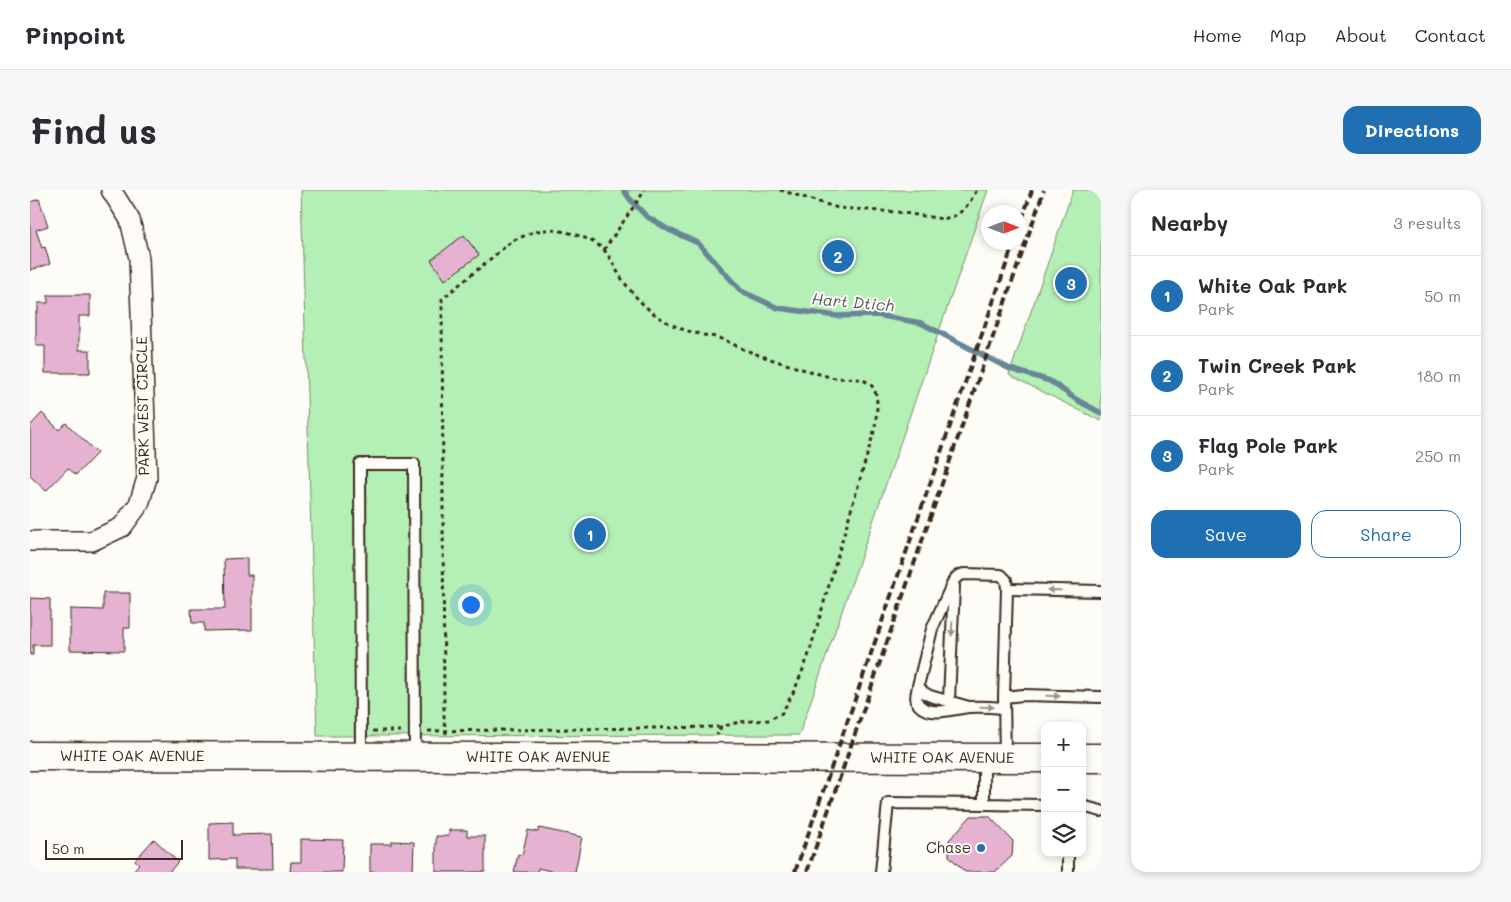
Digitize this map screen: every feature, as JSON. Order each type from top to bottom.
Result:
[{"type":"street","name":"PARK WEST CIRCLE","points":[[30,541],[92,540],[122,527],[139,504],[147,478],[139,258],[130,220],[111,190]]},
{"type":"street","name":"WHITE OAK AVENUE","points":[[30,756],[1041,758]]},
{"type":"street","points":[[1086,758],[1101,758]]},
{"type":"lane","points":[[361,757],[360,464],[414,464],[415,757]]},
{"type":"lane","points":[[984,804],[1004,702],[1006,580],[1000,575],[964,574],[958,576],[954,580],[932,629],[918,686],[916,700],[919,706],[930,710],[949,711],[1004,702],[1023,695],[1101,696]]},
{"type":"lane","points":[[949,700],[954,580]]},
{"type":"lane","points":[[1007,589],[1101,591]]},
{"type":"lane","points":[[918,686],[930,696],[969,707]]},
{"type":"lane","points":[[881,872],[888,803],[1041,805]]},
{"type":"lane","points":[[1086,807],[1101,811]]},
{"type":"lane","points":[[1068,857],[1068,872]]},
{"type":"path","points":[[604,250],[645,190]]},
{"type":"path","points":[[780,190],[838,208],[897,212],[943,219],[954,216],[962,211],[977,190]]},
{"type":"path","points":[[448,757],[444,719],[442,299],[512,241],[544,230],[566,233],[587,239],[604,250],[640,303],[657,317],[680,328],[717,337],[778,361],[832,377],[849,377],[861,380],[871,385],[876,396],[875,428],[808,657],[795,689],[782,713],[768,720],[739,722],[721,727],[716,737],[715,758]]},
{"type":"green space","points":[[301,190],[624,190],[629,197],[629,190],[988,190],[983,205],[981,205],[981,210],[799,735],[317,736]]},
{"type":"green space","points":[[1073,190],[1101,190],[1101,421],[1009,375]]},
{"type":"building","points":[[39,199],[48,226],[36,230],[42,248],[45,247],[50,264],[30,270],[30,202]]},
{"type":"building","points":[[464,235],[479,255],[445,280],[431,260]]},
{"type":"building","points":[[48,295],[90,295],[90,316],[79,316],[79,350],[90,350],[90,373],[45,373],[45,346],[36,346],[36,312],[38,312],[38,303],[48,303]]},
{"type":"building","points":[[42,413],[59,430],[66,423],[97,453],[76,475],[68,468],[46,491],[30,476],[30,426]]},
{"type":"building","points":[[247,558],[247,575],[252,575],[252,630],[204,631],[204,623],[192,623],[191,609],[225,609],[224,559]]},
{"type":"building","points":[[103,593],[130,593],[130,628],[124,628],[124,651],[70,650],[70,609],[103,610]]},
{"type":"building","points":[[30,598],[50,599],[50,645],[33,645],[33,655],[30,655]]},
{"type":"building","name":"Chase","points":[[971,816],[989,816],[1013,841],[1012,856],[995,872],[965,872],[949,856],[949,840]]},
{"type":"building","points":[[233,822],[233,835],[272,834],[273,869],[235,869],[235,859],[209,860],[209,823]]},
{"type":"building","points":[[539,828],[582,837],[575,872],[555,872],[538,868],[537,872],[514,872],[518,854],[522,855],[528,830],[538,832]]},
{"type":"building","points":[[449,830],[467,830],[467,836],[485,836],[485,872],[436,872],[436,836],[449,836]]},
{"type":"building","points":[[154,839],[178,862],[169,872],[132,872],[139,864],[135,860]]},
{"type":"building","points":[[301,839],[343,840],[342,872],[290,872],[291,862],[301,862]]},
{"type":"building","points":[[392,841],[414,842],[413,872],[370,872],[370,844],[392,844]]},
{"type":"waterway","name":"Hart Dtich","points":[[624,190],[646,216],[669,230],[698,243],[741,291],[778,308],[837,316],[877,315],[921,323],[1010,369],[1050,381],[1077,400],[1101,413]]},
{"type":"railway","points":[[1026,208],[1032,190]]},
{"type":"railway","points":[[807,872],[1044,190]]},
{"type":"railway","points":[[795,872],[1011,250]]},
{"type":"place","name":"Twin Creek Park","points":[[838,256]]},
{"type":"place","name":"Flag Pole Park","points":[[1071,283]]},
{"type":"place","name":"White Oak Park","points":[[590,534]]},
{"type":"place","name":"Chase","points":[[981,848]]}]
